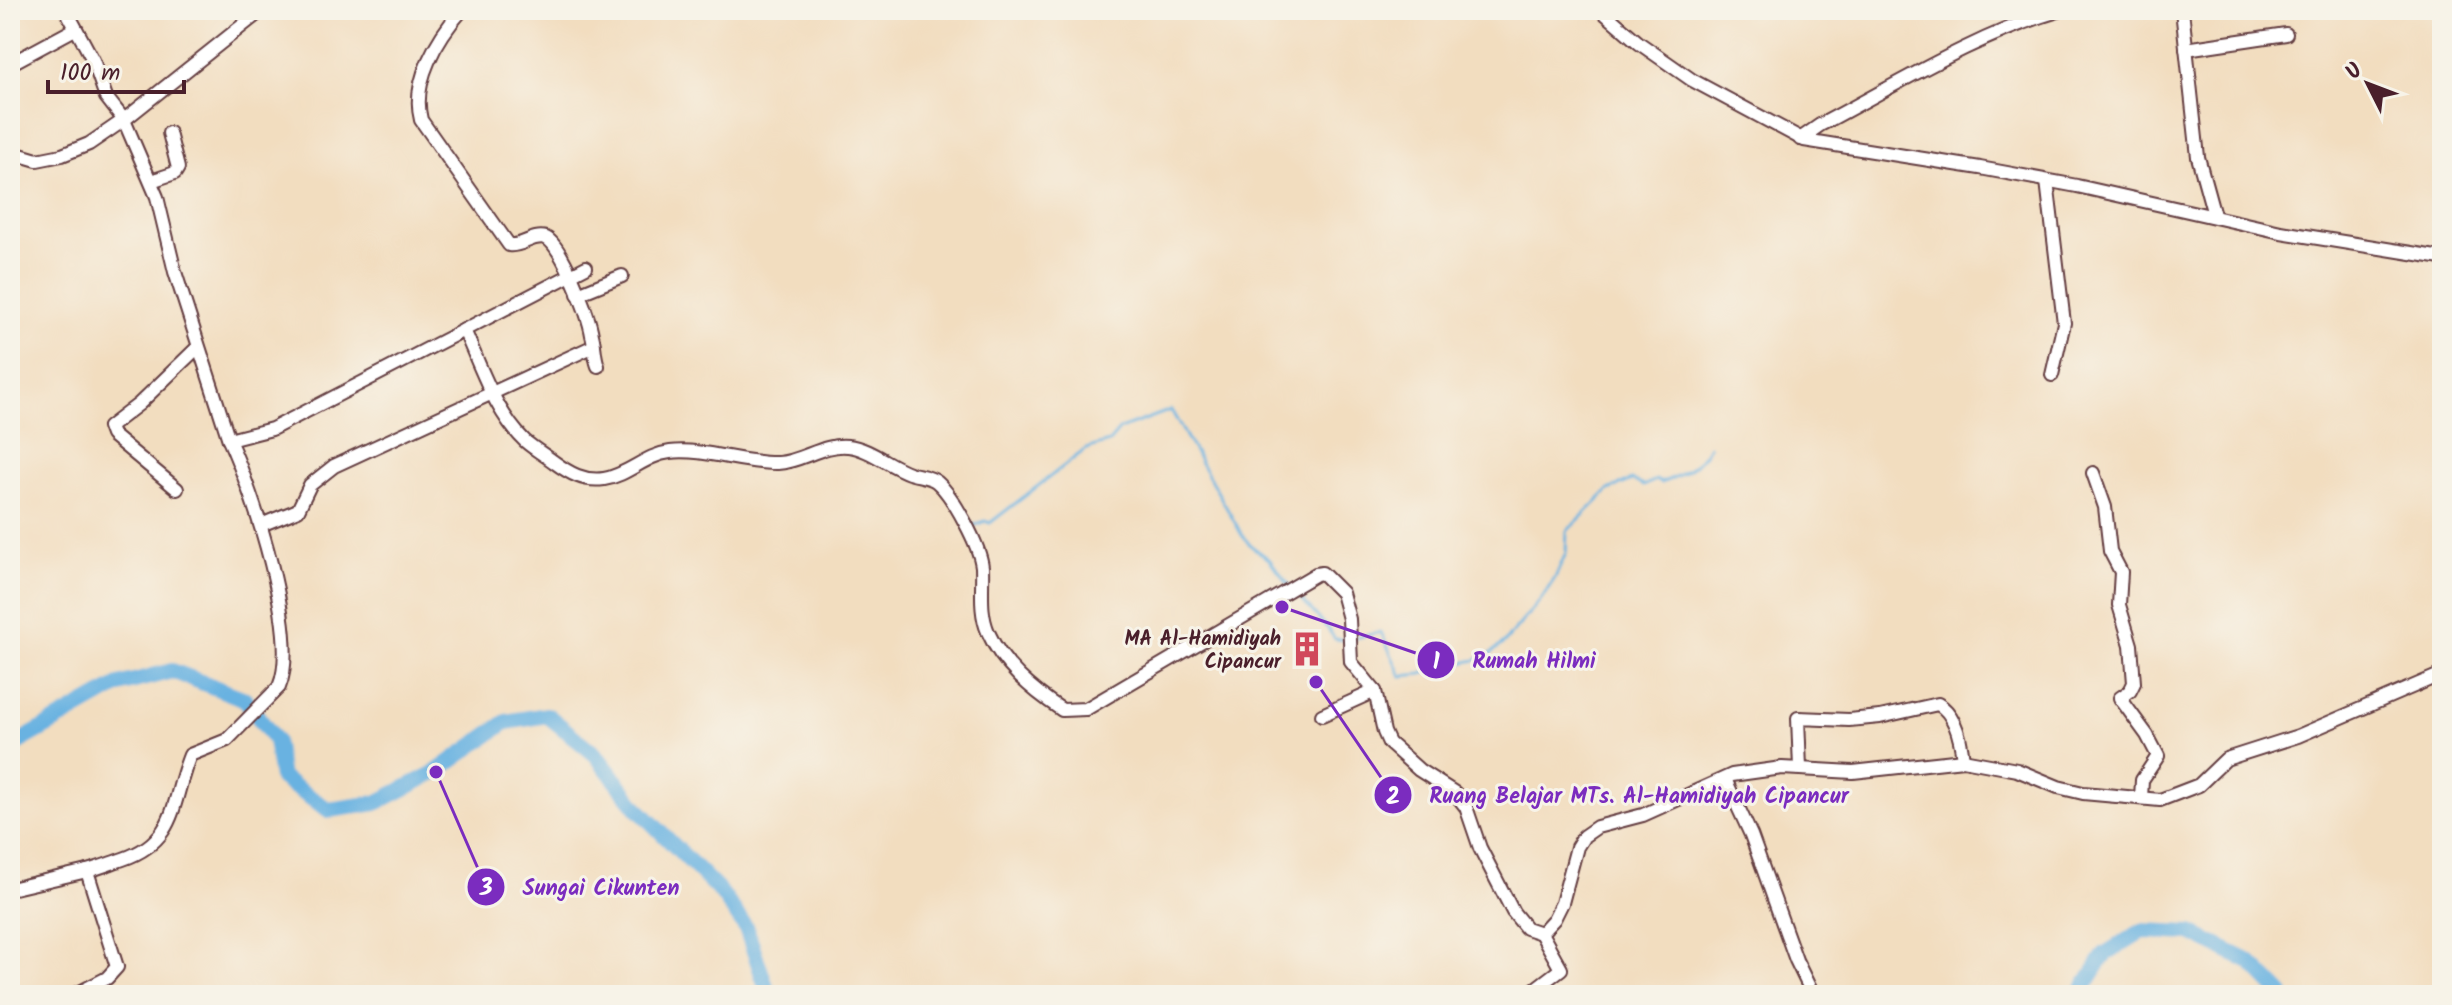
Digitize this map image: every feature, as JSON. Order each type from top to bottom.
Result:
[{"type":"street","points":[[10,889],[87,871],[141,853],[155,843],[165,829],[190,755],[222,743],[233,734],[272,694],[283,678],[283,631],[261,525],[198,347],[151,181],[124,120],[106,97],[93,60],[66,10]]},
{"type":"street","points":[[10,152],[37,160],[62,155],[89,144],[124,120],[262,10]]},
{"type":"street","points":[[462,10],[438,43],[425,72],[418,98],[421,120],[509,245],[517,246],[541,237],[549,239],[560,253],[592,333],[598,366]]},
{"type":"street","points":[[1601,10],[1639,43],[1692,80],[1800,139],[2047,181],[2281,232],[2442,258]]},
{"type":"street","points":[[1800,139],[1820,125],[1972,45],[2061,10]]},
{"type":"street","points":[[2182,10],[2198,157],[2214,215]]},
{"type":"street","points":[[10,64],[75,29]]},
{"type":"street","points":[[2186,49],[2286,34]]},
{"type":"street","points":[[151,181],[175,173],[178,168],[169,133]]},
{"type":"street","points":[[2047,181],[2064,323],[2052,375]]},
{"type":"street","points":[[229,440],[272,429],[586,267]]},
{"type":"street","points":[[578,294],[622,276]]},
{"type":"street","points":[[464,330],[499,406],[526,442],[568,472],[584,479],[603,479],[624,473],[648,457],[667,452],[690,451],[780,463],[820,450],[848,446],[935,480],[944,490],[977,549],[982,564],[981,603],[987,630],[1000,654],[1016,674],[1062,710],[1076,711],[1097,703],[1322,573],[1342,593],[1349,619],[1351,662],[1375,691],[1389,743],[1419,770],[1455,793],[1466,807],[1480,848],[1513,912],[1526,928],[1541,933],[1561,969],[1527,995]]},
{"type":"street","points":[[261,525],[298,510],[310,485],[334,466],[594,346]]},
{"type":"street","points":[[177,489],[112,435],[109,427],[139,404],[198,347]]},
{"type":"street","points":[[2093,473],[2105,507],[2110,551],[2121,572],[2119,605],[2131,645],[2134,683],[2130,691],[2120,698],[2158,756],[2142,780],[2141,798]]},
{"type":"street","points":[[1541,933],[1554,919],[1562,903],[1577,847],[1584,836],[1597,827],[1643,815],[1725,779],[1754,770],[1800,768],[1853,772],[1963,760],[2017,770],[2058,787],[2083,793],[2160,800],[2199,785],[2226,759],[2298,736],[2442,674]]},
{"type":"street","points":[[1322,715],[1375,691]]},
{"type":"street","points":[[1800,768],[1798,718],[1870,718],[1938,704],[1946,710],[1959,734],[1963,760]]},
{"type":"street","points":[[1725,779],[1751,835],[1796,960],[1813,995]]},
{"type":"street","points":[[74,995],[107,978],[117,967],[87,871]]},
{"type":"waterway","points":[[970,527],[985,521],[990,523],[1086,449],[1109,442],[1120,429],[1171,410],[1242,535],[1269,559],[1290,586]]},
{"type":"waterway","points":[[1355,638],[1381,632],[1401,676],[1422,674],[1490,654],[1504,643],[1555,578],[1566,553],[1567,531],[1609,490],[1632,480],[1644,486],[1656,480],[1661,483],[1669,480],[1695,465],[1709,446]]},
{"type":"waterway","points":[[1295,591],[1335,639],[1348,640]]},
{"type":"waterway","points":[[10,747],[119,685],[172,671],[245,699],[275,740],[281,778],[329,810],[376,803],[436,772],[506,722],[547,715],[596,755],[638,809],[722,894],[746,928],[769,995]]},
{"type":"waterway","points":[[2079,995],[2105,954],[2142,931],[2191,933],[2250,962],[2282,995]]},
{"type":"place","name":"Rumah Hilmi","points":[[1282,607]]},
{"type":"place","name":"MA Al-Hamidiyah Cipancur","points":[[1307,649]]},
{"type":"place","name":"Ruang Belajar MTs. Al-Hamidiyah Cipancur","points":[[1316,682]]},
{"type":"place","name":"Sungai Cikunten","points":[[436,772]]}]
